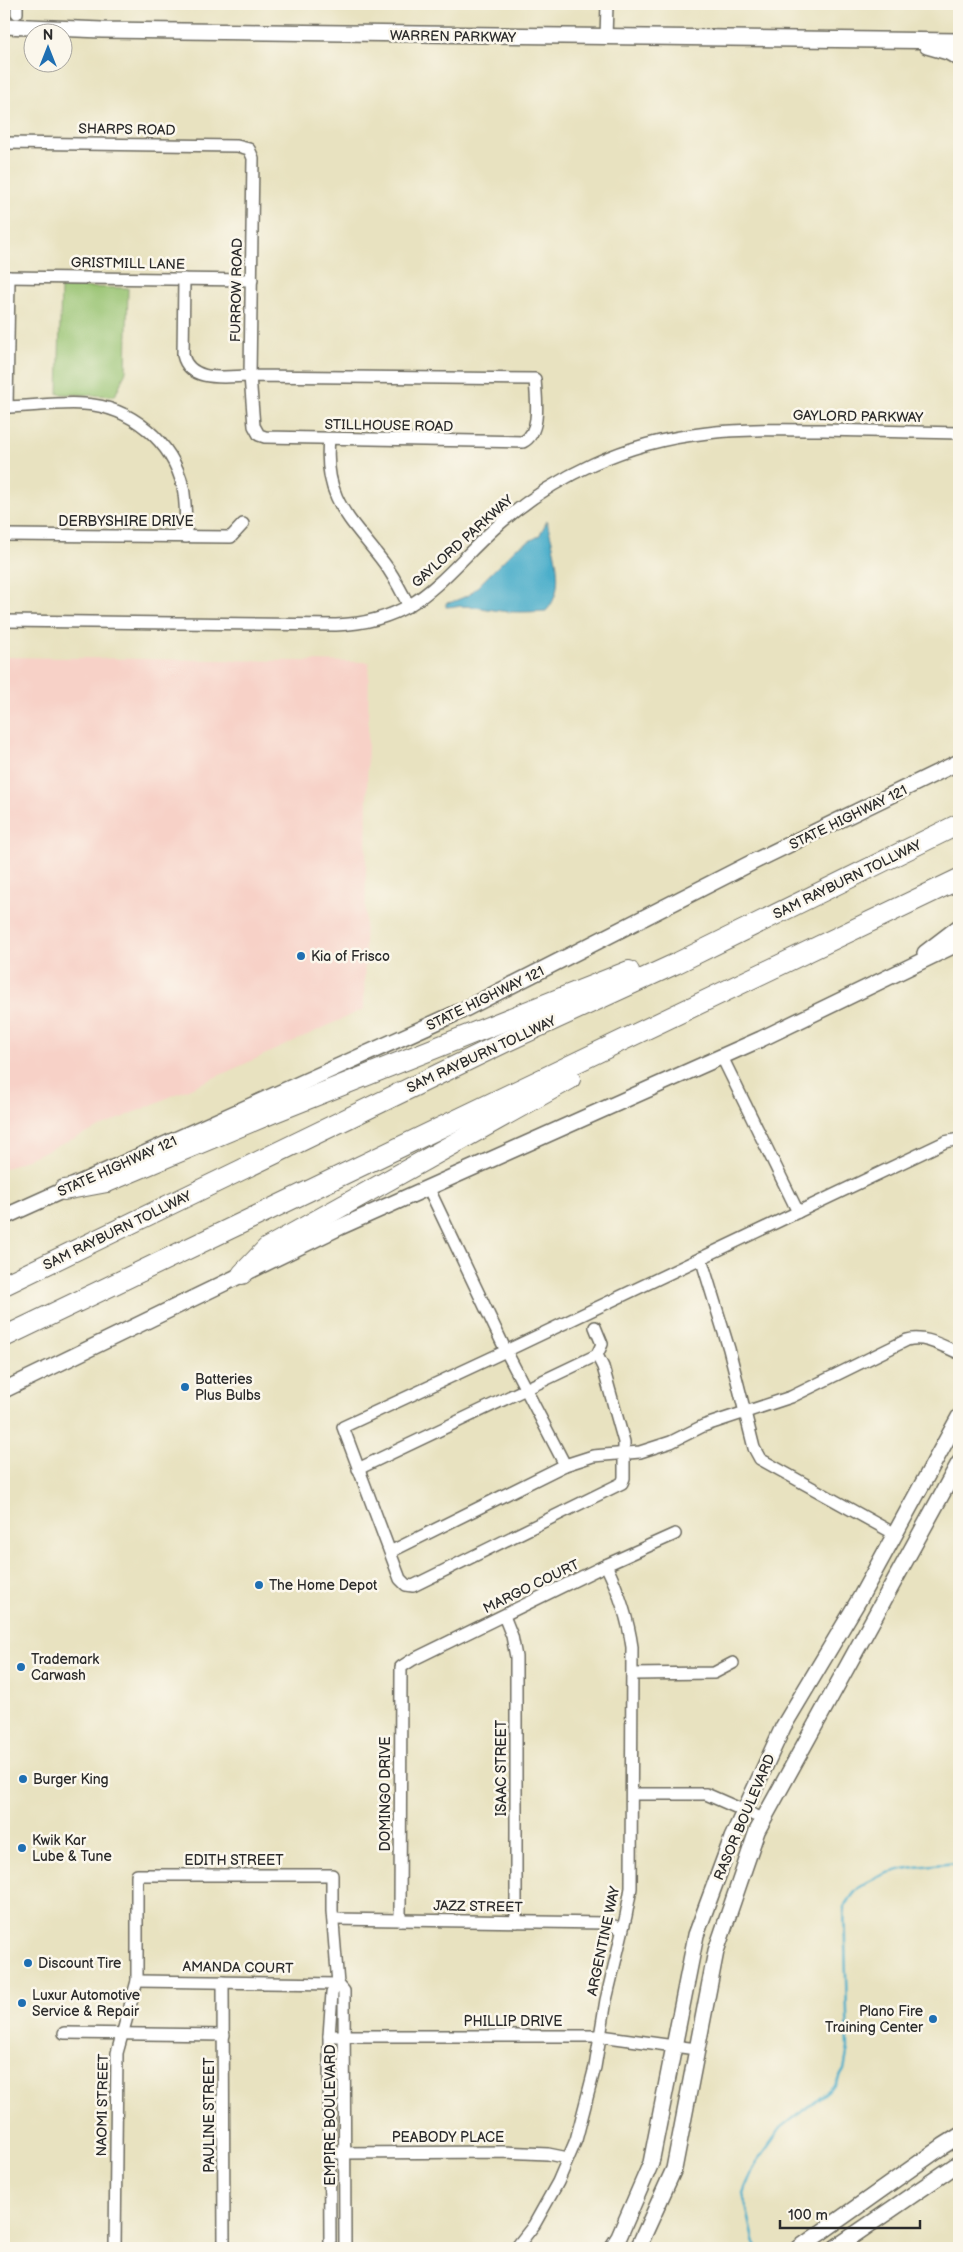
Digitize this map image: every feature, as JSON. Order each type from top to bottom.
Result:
[{"type":"highway","name":"SAM RAYBURN TOLLWAY","points":[[4,1285],[505,1042],[675,964],[959,824]]},
{"type":"highway","points":[[4,1337],[959,879]]},
{"type":"highway","points":[[64,1190],[107,1182],[272,1113],[636,969],[675,964]]},
{"type":"highway","points":[[242,1274],[267,1248],[516,1108],[593,1067],[660,1022]]},
{"type":"main road","name":"WARREN PARKWAY","points":[[4,26],[112,30],[606,38],[959,41]]},
{"type":"main road","name":"WARREN PARKWAY","points":[[903,40],[948,52],[959,58]]},
{"type":"main road","name":"STATE HIGHWAY 121","points":[[4,1217],[459,1012],[755,861],[959,762]]},
{"type":"main road","points":[[902,971],[959,927]]},
{"type":"main road","points":[[4,1390],[242,1274],[428,1187],[722,1057],[959,943]]},
{"type":"main road","points":[[902,971],[947,960],[959,954]]},
{"type":"main road","name":"RASOR BOULEVARD","points":[[612,2248],[651,2163],[696,1935],[732,1838],[783,1727],[895,1534],[959,1417]]},
{"type":"main road","name":"RASOR BOULEVARD","points":[[638,2248],[674,2169],[716,1951],[757,1831],[959,1463]]},
{"type":"main road","points":[[804,2245],[959,2136]]},
{"type":"main road","points":[[835,2248],[959,2163]]},
{"type":"street","points":[[606,38],[607,4]]},
{"type":"street","name":"SHARPS ROAD","points":[[4,143],[237,146],[249,149]]},
{"type":"street","name":"FURROW ROAD","points":[[249,149],[253,158],[250,376],[253,420],[256,432]]},
{"type":"street","points":[[6,277],[5,408],[92,404],[121,413],[142,425],[166,449],[178,473],[184,497],[186,536]]},
{"type":"street","name":"GRISTMILL LANE","points":[[6,277],[252,280]]},
{"type":"street","points":[[184,279],[183,352],[187,365],[201,375],[250,376]]},
{"type":"street","name":"STILLHOUSE ROAD","points":[[250,376],[535,379],[534,426],[531,436],[523,442],[264,438],[256,432]]},
{"type":"street","name":"GAYLORD PARKWAY","points":[[4,621],[336,625],[376,620],[410,606],[440,584],[493,530],[534,498],[578,471],[630,449],[686,435],[737,429],[959,433]]},
{"type":"street","points":[[329,439],[329,471],[339,504],[352,525],[389,570],[410,606]]},
{"type":"street","name":"DERBYSHIRE DRIVE","points":[[4,535],[231,537],[243,524]]},
{"type":"street","points":[[722,1057],[798,1212]]},
{"type":"street","points":[[597,1355],[603,1367],[624,1442],[624,1478],[622,1483],[413,1586],[406,1585],[400,1579],[343,1427],[945,1142],[959,1139]]},
{"type":"street","points":[[428,1187],[524,1388],[565,1464]]},
{"type":"street","points":[[701,1258],[729,1350],[754,1448],[760,1459],[895,1534]]},
{"type":"street","points":[[358,1469],[524,1388],[597,1355],[602,1344],[595,1327]]},
{"type":"street","points":[[390,1552],[565,1464],[593,1456],[623,1455],[640,1452],[671,1442],[703,1426],[791,1397],[907,1340],[925,1339],[959,1353]]},
{"type":"street","name":"MARGO COURT","points":[[401,1667],[606,1565],[675,1534]]},
{"type":"street","name":"ARGENTINE WAY","points":[[516,2248],[534,2225],[568,2158],[581,2124],[631,1888],[632,1674],[630,1629],[619,1591],[606,1565]]},
{"type":"street","name":"ISAAC STREET","points":[[504,1616],[512,1636],[516,1657],[516,1922]]},
{"type":"street","points":[[632,1674],[714,1673],[733,1663]]},
{"type":"street","name":"DOMINGO DRIVE","points":[[400,1920],[401,1667]]},
{"type":"street","points":[[632,1794],[706,1794],[763,1820]]},
{"type":"street","name":"EDITH STREET","points":[[137,1875],[332,1875]]},
{"type":"street","name":"NAOMI STREET","points":[[115,2248],[117,2053],[137,1981],[137,1875]]},
{"type":"street","name":"EMPIRE BOULEVARD","points":[[332,1875],[338,1984],[344,1991],[345,2248]]},
{"type":"street","name":"JAZZ STREET","points":[[333,1920],[606,1923],[622,1929]]},
{"type":"street","name":"AMANDA COURT","points":[[137,1981],[338,1984]]},
{"type":"street","name":"PAULINE STREET","points":[[224,1982],[224,2248]]},
{"type":"street","name":"EMPIRE BOULEVARD","points":[[330,2248],[328,2153],[329,2036],[332,1993],[338,1984]]},
{"type":"street","points":[[64,2033],[224,2036]]},
{"type":"street","name":"PHILLIP DRIVE","points":[[329,2036],[601,2036],[696,2049]]},
{"type":"street","name":"PEABODY PLACE","points":[[328,2153],[502,2152],[548,2154],[568,2158]]},
{"type":"shaded area","points":[[4,657],[369,662],[364,1009],[218,1076],[4,1169]]},
{"type":"green space","points":[[61,287],[128,288],[126,371],[115,396],[58,394]]},
{"type":"water","points":[[547,521],[555,555],[558,580],[553,602],[546,611],[513,612],[460,606],[446,607],[446,603],[469,595],[516,548],[539,536]]},
{"type":"waterway","points":[[756,2248],[743,2193],[755,2165],[781,2128],[835,2085],[844,2070],[848,2048],[844,1907],[859,1888],[882,1875],[907,1868],[959,1863]]},
{"type":"place","name":"Kia of Frisco","points":[[301,956]]},
{"type":"place","name":"Batteries Plus Bulbs","points":[[185,1387]]},
{"type":"place","name":"The Home Depot","points":[[259,1585]]},
{"type":"place","name":"Trademark Carwash","points":[[21,1667]]},
{"type":"place","name":"Burger King","points":[[23,1779]]},
{"type":"place","name":"Kwik Kar Lube & Tune","points":[[22,1848]]},
{"type":"place","name":"Discount Tire","points":[[28,1963]]},
{"type":"place","name":"Luxur Automotive Service & Repair","points":[[22,2003]]},
{"type":"place","name":"Plano Fire Training Center","points":[[933,2019]]}]
